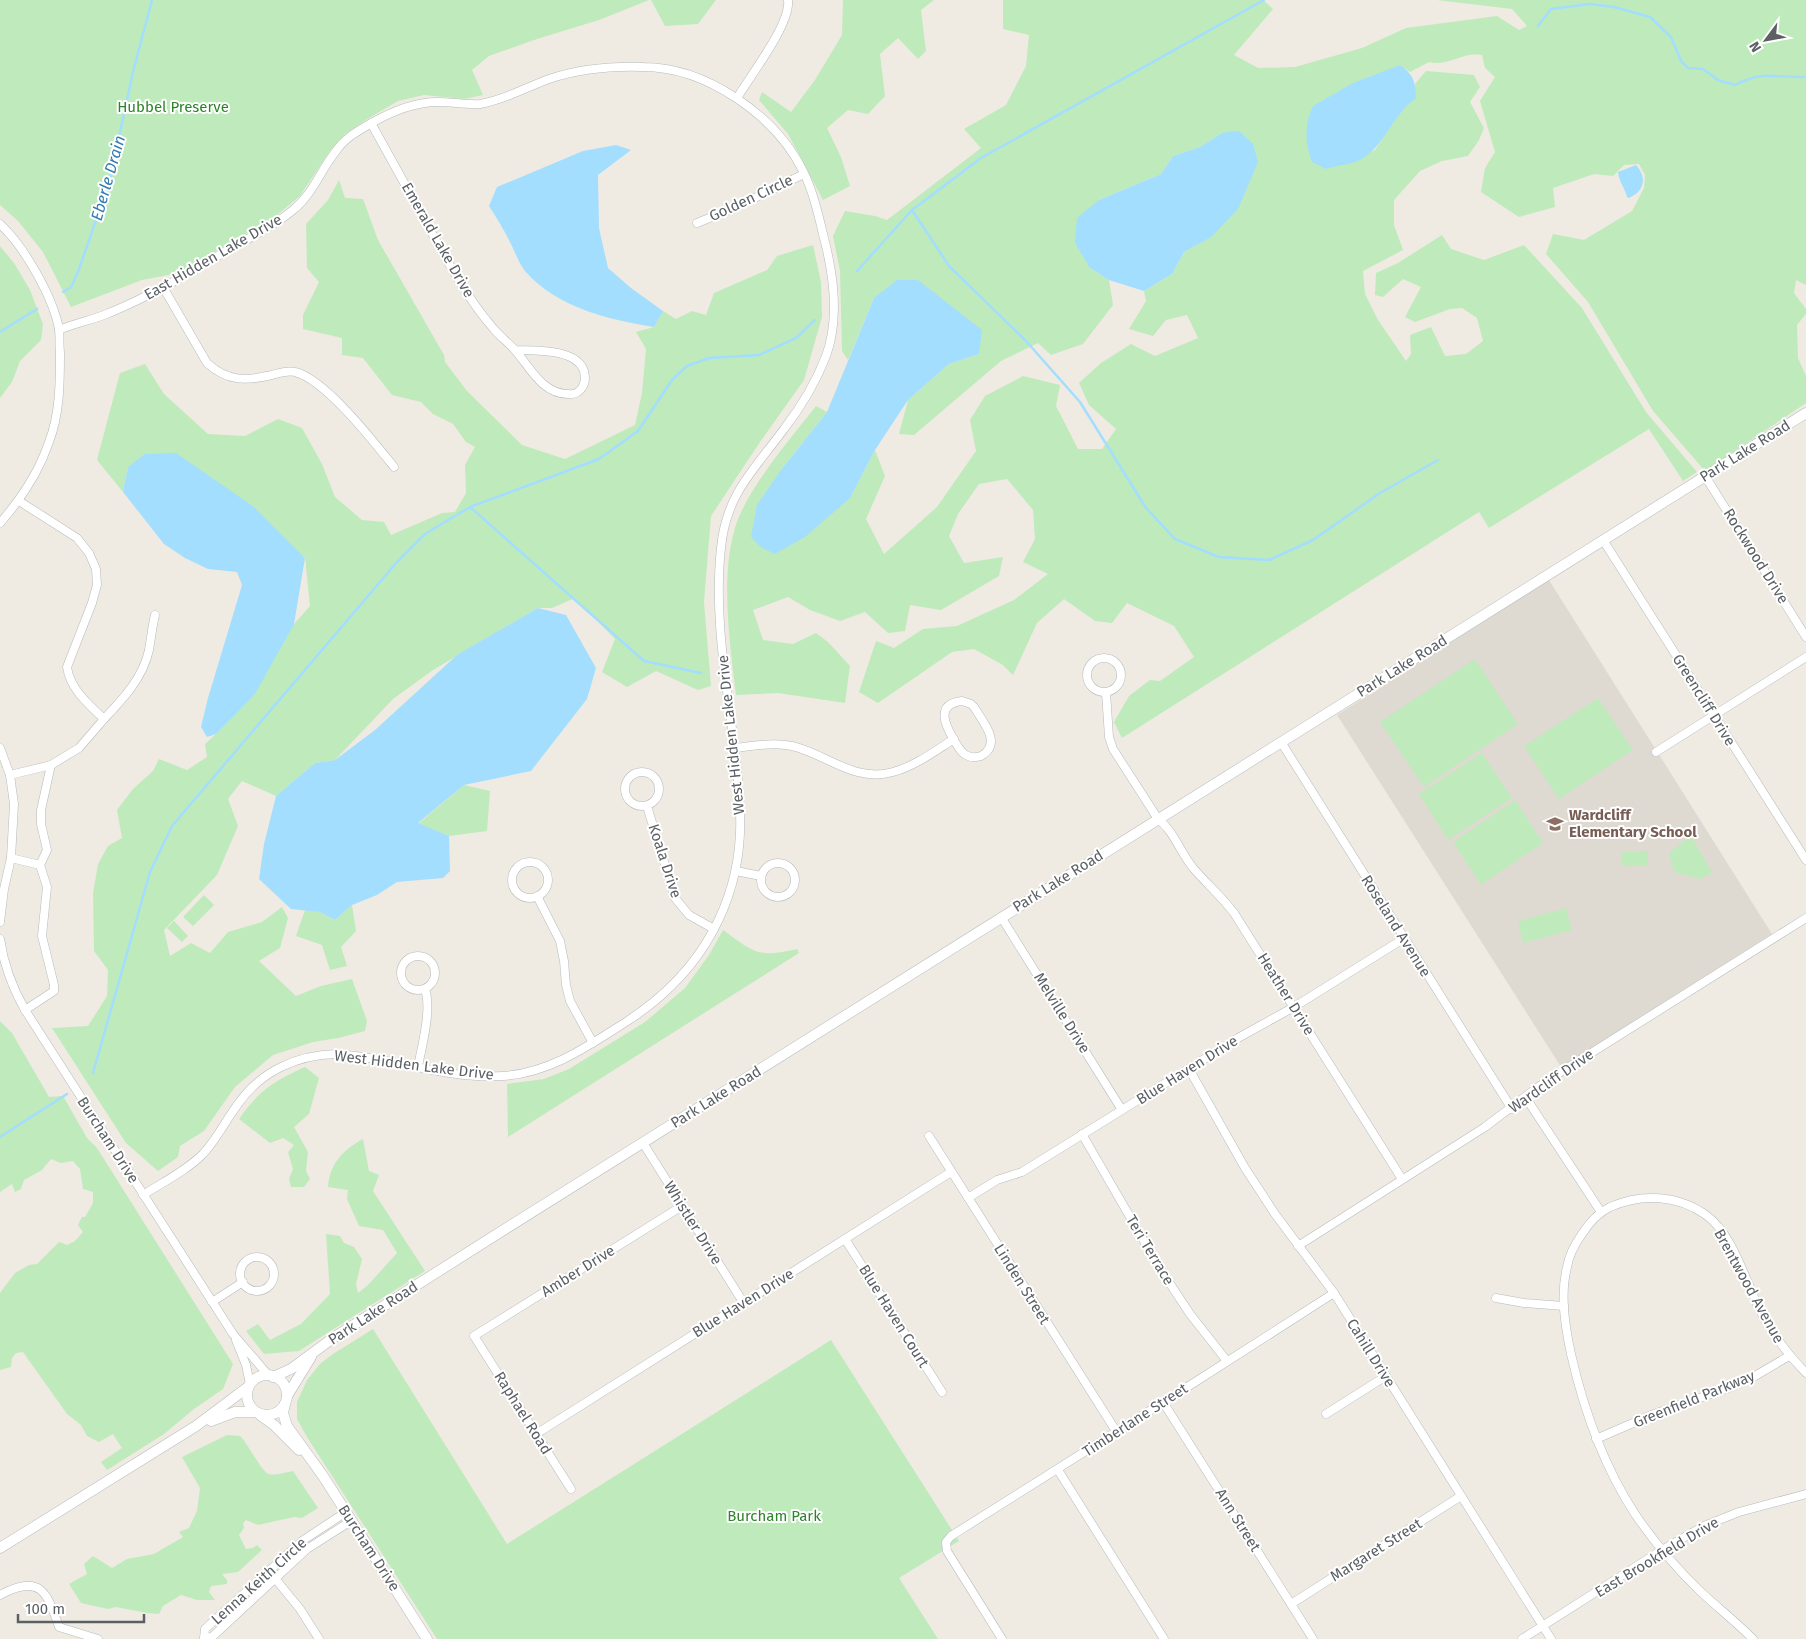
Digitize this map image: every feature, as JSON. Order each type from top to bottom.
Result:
[{"type":"street","points":[[737,98],[780,30],[786,17],[788,0]]},
{"type":"street","name":"East Hidden Lake Drive","points":[[59,330],[108,314],[162,288],[279,221],[305,199],[315,186],[337,148],[349,136],[403,108],[422,103],[439,102],[478,104],[494,100],[555,77],[600,68],[646,66],[672,69],[701,79],[737,98],[781,138],[804,174],[818,214],[830,262],[833,327],[828,351],[817,377],[797,411],[739,488],[724,523],[721,545]]},
{"type":"street","name":"Emerald Lake Drive","points":[[371,123],[447,261],[493,329],[515,350],[529,370],[551,390],[571,395],[583,387],[585,380],[582,367],[571,357],[556,352],[515,350]]},
{"type":"street","name":"Golden Circle","points":[[697,223],[734,208],[804,174]]},
{"type":"street","points":[[0,224],[16,242],[33,268],[46,294],[59,330],[60,374],[58,408],[42,460],[19,501],[0,523]]},
{"type":"street","points":[[162,288],[208,363],[217,372],[228,377],[241,379],[259,378],[282,372],[294,372],[310,379],[328,393],[361,426],[394,467]]},
{"type":"street","name":"Park Lake Road","points":[[271,1376],[291,1369],[339,1334],[1806,413]]},
{"type":"street","name":"Rockwood Drive","points":[[1706,476],[1806,637]]},
{"type":"street","points":[[19,501],[77,538],[89,552],[96,569],[97,585],[92,603],[67,667],[69,676],[76,689],[104,719]]},
{"type":"street","name":"Greencliff Drive","points":[[1603,540],[1806,860]]},
{"type":"street","name":"West Hidden Lake Drive","points":[[143,1195],[196,1160],[209,1146],[246,1093],[263,1078],[282,1066],[303,1058],[336,1054],[476,1076],[511,1076],[547,1067],[570,1057],[593,1043],[645,1009],[669,990],[691,966],[725,907],[736,871],[741,815],[739,777],[719,620],[718,584],[721,545]]},
{"type":"street","points":[[10,776],[51,764],[79,748],[126,696],[140,674],[149,652],[155,615]]},
{"type":"street","points":[[1656,752],[1806,657]]},
{"type":"street","points":[[1106,658],[1116,663],[1121,672],[1119,683],[1116,687],[1106,692],[1095,689],[1088,680],[1088,675],[1091,665],[1095,661],[1106,658]]},
{"type":"street","name":"Heather Drive","points":[[1106,692],[1109,737],[1113,749],[1158,819],[1166,825],[1194,870],[1220,895],[1234,913],[1402,1179]]},
{"type":"street","points":[[957,702],[970,704],[974,707],[990,734],[991,742],[989,749],[981,756],[968,757],[962,752],[954,739],[945,725],[945,713],[950,706],[957,702]]},
{"type":"street","points":[[734,748],[772,744],[791,746],[811,752],[852,772],[874,775],[900,770],[954,739]]},
{"type":"street","name":"Roseland Avenue","points":[[1281,742],[1512,1109]]},
{"type":"street","points":[[0,748],[10,776],[14,804],[11,858],[4,889],[0,922]]},
{"type":"street","points":[[25,1010],[54,991],[42,936],[47,886],[40,865],[47,850],[41,824],[41,810],[51,764]]},
{"type":"street","name":"Koala Drive","points":[[637,773],[650,774],[658,784],[657,797],[647,806],[634,804],[626,794],[627,781],[637,773]]},
{"type":"street","name":"Koala Drive","points":[[647,806],[675,898],[689,915],[714,929]]},
{"type":"street","points":[[11,858],[40,865]]},
{"type":"street","points":[[537,863],[546,873],[548,877],[547,886],[537,896],[528,898],[514,887],[512,878],[519,866],[537,863]]},
{"type":"street","points":[[781,863],[792,870],[794,883],[787,894],[774,897],[763,889],[761,876],[768,865],[781,863]]},
{"type":"street","points":[[736,871],[761,876]]},
{"type":"street","points":[[537,896],[560,941],[570,1001],[593,1043]]},
{"type":"street","name":"Melville Drive","points":[[1001,917],[1122,1110]]},
{"type":"street","name":"Wardcliff Drive","points":[[1298,1246],[1485,1127],[1561,1072],[1806,918]]},
{"type":"street","name":"Burcham Drive","points":[[0,939],[9,979],[25,1010],[233,1334],[271,1376]]},
{"type":"street","name":"Blue Haven Drive","points":[[968,1198],[996,1180],[1022,1172],[1238,1038],[1294,1007],[1404,939]]},
{"type":"street","points":[[414,956],[428,958],[435,969],[436,974],[433,982],[425,989],[409,988],[401,977],[404,963],[414,956]]},
{"type":"street","points":[[418,1067],[428,1009],[425,989]]},
{"type":"street","name":"Cahill Drive","points":[[1188,1069],[1246,1168],[1298,1246],[1334,1293],[1551,1639]]},
{"type":"street","points":[[1526,1098],[1601,1212],[1585,1228],[1575,1245],[1567,1266],[1564,1285],[1564,1306],[1568,1340],[1577,1382],[1596,1439],[1612,1474],[1635,1513],[1662,1550],[1701,1592],[1753,1639]]},
{"type":"street","name":"Teri Terrace","points":[[1082,1134],[1160,1267],[1190,1314],[1226,1361]]},
{"type":"street","name":"Linden Street","points":[[929,1136],[1116,1431]]},
{"type":"street","name":"Whistler Drive","points":[[643,1143],[743,1302]]},
{"type":"street","name":"Blue Haven Drive","points":[[536,1434],[951,1172]]},
{"type":"street","name":"Brentwood Avenue","points":[[1601,1212],[1633,1200],[1651,1197],[1669,1199],[1690,1206],[1707,1216],[1721,1230],[1730,1245],[1762,1316],[1789,1356],[1806,1374]]},
{"type":"street","name":"Amber Drive","points":[[474,1336],[682,1206]]},
{"type":"street","name":"Blue Haven Court","points":[[846,1239],[942,1392]]},
{"type":"street","points":[[260,1257],[270,1262],[273,1266],[274,1278],[272,1283],[263,1290],[251,1290],[243,1282],[240,1272],[242,1266],[249,1258],[260,1257]]},
{"type":"street","points":[[212,1302],[243,1282]]},
{"type":"street","name":"Timberlane Street","points":[[1002,1639],[947,1551],[946,1542],[951,1536],[1058,1470],[1116,1431],[1334,1293]]},
{"type":"street","points":[[1496,1298],[1524,1303],[1564,1306]]},
{"type":"street","name":"Burcham Drive","points":[[233,1334],[246,1365],[249,1386]]},
{"type":"street","name":"Raphael Road","points":[[474,1336],[571,1489]]},
{"type":"street","name":"Park Lake Road","points":[[286,1400],[313,1353]]},
{"type":"street","name":"Greenfield Parkway","points":[[1596,1439],[1654,1414],[1730,1387],[1755,1376],[1789,1356]]},
{"type":"street","points":[[0,1548],[196,1426],[259,1377],[271,1376],[277,1378],[284,1386],[286,1400],[276,1413],[270,1415],[235,1412],[196,1426]]},
{"type":"street","points":[[1326,1414],[1386,1376]]},
{"type":"street","points":[[249,1386],[247,1401],[258,1413]]},
{"type":"street","name":"Burcham Drive","points":[[286,1400],[284,1420],[323,1476],[427,1639]]},
{"type":"street","name":"Ann Street","points":[[1163,1402],[1313,1639]]},
{"type":"street","name":"Burcham Drive","points":[[258,1413],[274,1425],[309,1458]]},
{"type":"street","points":[[1058,1470],[1164,1639]]},
{"type":"street","name":"East Brookfield Drive","points":[[1522,1639],[1662,1550],[1704,1526],[1728,1516],[1806,1494]]},
{"type":"street","name":"Margaret Street","points":[[1291,1604],[1461,1496]]},
{"type":"street","name":"Lenna Keith Circle","points":[[349,1516],[307,1549],[212,1637],[204,1639],[205,1630],[302,1541],[349,1516]]},
{"type":"street","points":[[268,1571],[300,1609],[319,1639]]},
{"type":"street","points":[[0,1595],[12,1588],[23,1585],[42,1590],[49,1598],[59,1627],[98,1639]]},
{"type":"shaded area","name":"Wardcliff Elementary School","points":[[1549,580],[1772,934],[1561,1067],[1337,715]]},
{"type":"green space","name":"Hubbel Preserve","points":[[0,0],[649,0],[599,20],[489,56],[472,70],[483,95],[464,99],[424,95],[398,101],[345,134],[329,152],[300,196],[272,219],[178,273],[142,280],[71,307],[43,252],[18,221],[0,205]]},
{"type":"green space","points":[[651,0],[716,0],[698,24],[665,26]]},
{"type":"green space","points":[[843,0],[934,0],[921,10],[926,51],[918,59],[898,38],[880,54],[885,96],[868,114],[848,110],[827,128],[841,157],[850,186],[823,200],[788,134],[759,100],[762,92],[791,112],[815,80],[842,35]]},
{"type":"green space","points":[[1003,0],[1263,0],[1273,9],[1234,55],[1258,68],[1295,67],[1362,48],[1406,28],[1497,16],[1519,30],[1527,26],[1512,9],[1437,0],[1806,0],[1806,285],[1796,280],[1794,293],[1806,309],[1806,314],[1797,325],[1798,358],[1806,376],[1806,403],[1705,471],[1653,411],[1588,302],[1546,254],[1553,234],[1584,240],[1632,211],[1644,188],[1645,175],[1639,164],[1624,165],[1613,176],[1594,174],[1553,188],[1555,207],[1519,217],[1481,192],[1485,168],[1495,152],[1480,101],[1495,77],[1485,68],[1482,55],[1467,56],[1443,63],[1429,62],[1410,72],[1400,65],[1326,169],[1375,150],[1405,105],[1415,98],[1415,84],[1426,71],[1474,75],[1480,87],[1470,102],[1484,128],[1479,140],[1468,156],[1442,161],[1420,171],[1394,200],[1394,225],[1403,250],[1363,271],[1365,294],[1378,320],[1406,361],[1411,354],[1410,335],[1431,327],[1445,356],[1466,354],[1483,341],[1477,318],[1462,308],[1450,309],[1415,322],[1405,317],[1421,287],[1403,279],[1383,297],[1375,295],[1376,273],[1398,263],[1442,235],[1451,249],[1484,260],[1524,245],[1582,308],[1646,412],[1697,472],[1683,481],[1649,429],[1489,528],[1479,512],[1122,738],[1114,722],[1129,696],[1150,680],[1160,681],[1194,657],[1174,626],[1127,603],[1112,623],[1095,621],[1064,599],[1037,623],[1013,675],[1003,665],[974,649],[952,652],[878,703],[859,692],[876,641],[894,648],[923,629],[957,626],[1014,600],[1048,574],[1023,562],[1035,539],[1033,510],[1007,479],[979,484],[958,514],[949,536],[964,563],[1003,557],[999,576],[941,610],[910,605],[905,631],[888,633],[865,612],[840,621],[810,610],[788,597],[753,610],[763,640],[793,644],[816,633],[828,642],[850,666],[845,703],[778,693],[736,695],[729,633],[727,589],[730,547],[735,528],[749,497],[759,481],[816,406],[827,412],[781,470],[850,498],[875,450],[885,476],[866,519],[884,554],[937,507],[976,451],[970,420],[985,396],[1023,376],[1060,385],[1056,406],[1078,449],[1102,449],[1116,429],[1089,405],[1079,383],[1101,363],[1131,344],[1155,356],[1198,338],[1187,315],[1166,320],[1153,336],[1129,329],[1146,301],[1144,291],[1172,274],[1184,252],[1210,238],[1222,133],[1200,147],[1173,156],[1161,174],[1099,200],[1090,268],[1109,280],[1113,305],[1083,344],[1051,355],[1038,343],[1001,361],[914,435],[899,434],[908,400],[949,364],[979,354],[874,298],[848,360],[842,351],[840,271],[833,236],[845,211],[887,220],[981,148],[964,129],[1006,105],[1026,66],[1029,35],[1003,29]]},
{"type":"green space","points":[[339,180],[345,198],[363,199],[378,240],[444,355],[445,362],[467,391],[522,445],[565,459],[635,425],[642,393],[646,349],[636,332],[654,327],[663,311],[676,319],[692,311],[706,315],[714,293],[767,270],[777,256],[813,245],[821,282],[822,317],[804,380],[711,516],[704,602],[711,686],[698,690],[656,671],[627,687],[602,672],[615,639],[575,598],[552,608],[538,608],[433,670],[393,699],[335,760],[315,763],[276,796],[242,781],[228,799],[238,826],[217,875],[164,930],[170,956],[191,943],[210,953],[228,932],[262,922],[282,907],[288,918],[280,948],[259,961],[296,996],[321,986],[352,979],[367,1021],[365,1031],[313,1042],[273,1055],[235,1087],[204,1131],[180,1146],[178,1157],[158,1171],[126,1143],[52,1028],[88,1026],[107,996],[108,970],[94,951],[93,893],[98,864],[108,846],[122,838],[117,810],[133,789],[153,771],[159,759],[187,770],[207,757],[205,744],[216,734],[294,624],[310,606],[305,557],[128,467],[123,492],[97,460],[120,373],[145,364],[164,394],[208,434],[245,436],[278,419],[302,428],[322,464],[335,497],[362,520],[384,522],[391,535],[442,513],[455,512],[466,493],[465,465],[475,447],[466,442],[453,424],[433,414],[421,402],[392,395],[363,358],[342,355],[342,338],[303,329],[303,315],[319,282],[307,268],[306,224],[328,200]]},
{"type":"green space","points":[[0,246],[14,263],[30,290],[43,324],[41,340],[20,361],[12,382],[0,398]]},
{"type":"green space","points":[[1475,659],[1518,724],[1424,787],[1380,722]]},
{"type":"green space","points":[[1598,698],[1633,750],[1559,799],[1524,746]]},
{"type":"green space","points":[[1482,753],[1512,798],[1448,840],[1419,794]]},
{"type":"green space","points":[[464,785],[490,791],[487,831],[449,836],[418,824]]},
{"type":"green space","points":[[1515,800],[1543,843],[1481,885],[1453,842]]},
{"type":"green space","points":[[1691,836],[1712,872],[1700,879],[1674,872],[1669,853]]},
{"type":"green space","points":[[1648,851],[1648,865],[1622,866],[1622,852]]},
{"type":"green space","points":[[204,895],[214,905],[193,926],[183,917]]},
{"type":"green space","points":[[352,905],[356,931],[341,947],[347,966],[330,970],[322,945],[296,936],[305,910],[320,912],[335,920]]},
{"type":"green space","points":[[1566,908],[1572,930],[1523,943],[1518,921]]},
{"type":"green space","points":[[174,921],[188,936],[182,942],[167,928]]},
{"type":"green space","points":[[723,930],[757,951],[773,953],[797,949],[799,953],[508,1137],[507,1084],[544,1079],[569,1069],[645,1022],[685,988],[709,955]]},
{"type":"green space","points":[[0,1021],[12,1033],[49,1097],[63,1096],[87,1138],[97,1148],[233,1364],[223,1389],[194,1409],[164,1434],[107,1470],[101,1462],[122,1448],[113,1434],[99,1442],[87,1436],[81,1425],[67,1414],[23,1352],[16,1353],[12,1358],[11,1367],[0,1370],[0,1293],[15,1273],[29,1265],[37,1264],[59,1242],[67,1245],[75,1241],[83,1232],[78,1225],[93,1203],[93,1192],[83,1189],[80,1169],[73,1161],[61,1163],[51,1159],[42,1170],[24,1180],[21,1189],[15,1192],[12,1184],[0,1192]]},
{"type":"green space","points":[[305,1067],[319,1078],[309,1114],[294,1127],[308,1152],[306,1171],[310,1179],[304,1187],[291,1187],[289,1179],[293,1169],[288,1152],[294,1145],[283,1138],[270,1143],[239,1119],[260,1094],[275,1082]]},
{"type":"green space","points":[[363,1139],[369,1171],[379,1175],[373,1191],[425,1271],[299,1351],[264,1354],[246,1331],[258,1324],[270,1340],[301,1324],[330,1294],[326,1234],[340,1236],[344,1243],[354,1247],[362,1259],[356,1284],[358,1293],[368,1285],[397,1253],[383,1230],[359,1226],[347,1199],[348,1190],[328,1187],[329,1178],[339,1158],[349,1148]]},
{"type":"green space","name":"Burcham Park","points":[[373,1329],[507,1544],[831,1340],[959,1541],[899,1578],[938,1639],[437,1639],[297,1419],[297,1402],[307,1380],[320,1364]]},
{"type":"green space","points":[[227,1435],[240,1436],[262,1468],[269,1474],[293,1471],[318,1508],[302,1518],[294,1517],[258,1525],[246,1520],[243,1523],[244,1528],[239,1535],[246,1549],[257,1545],[262,1550],[238,1572],[222,1574],[227,1580],[227,1584],[211,1586],[209,1592],[215,1600],[197,1600],[181,1595],[163,1606],[159,1614],[116,1607],[108,1609],[81,1603],[69,1584],[87,1574],[84,1564],[93,1556],[112,1568],[127,1559],[154,1554],[183,1537],[179,1532],[189,1528],[197,1511],[200,1488],[182,1457]]},
{"type":"water","points":[[1400,65],[1413,79],[1416,98],[1401,112],[1378,145],[1363,158],[1350,164],[1326,169],[1312,162],[1306,134],[1313,106],[1353,83]]},
{"type":"water","points":[[1239,131],[1253,144],[1258,162],[1238,209],[1210,238],[1184,252],[1172,274],[1144,291],[1109,280],[1090,268],[1075,243],[1077,218],[1099,200],[1161,174],[1173,156],[1200,147],[1222,133]]},
{"type":"water","points":[[616,145],[631,150],[598,175],[599,228],[608,268],[631,288],[663,311],[654,327],[602,316],[568,303],[552,294],[525,271],[489,206],[497,187],[583,151]]},
{"type":"water","points":[[1636,165],[1642,174],[1643,183],[1638,192],[1629,198],[1618,172]]},
{"type":"water","points":[[897,280],[918,280],[982,330],[979,354],[949,364],[908,400],[875,450],[850,498],[805,537],[775,554],[762,548],[751,537],[757,505],[781,470],[827,412],[874,298]]},
{"type":"water","points":[[176,453],[254,507],[305,558],[294,624],[255,694],[216,734],[207,737],[201,727],[242,585],[237,572],[208,569],[185,558],[164,544],[123,492],[128,467],[145,454]]},
{"type":"water","points":[[538,608],[566,615],[596,668],[587,699],[531,771],[464,785],[418,823],[449,836],[450,871],[443,878],[397,882],[377,895],[352,905],[335,920],[320,912],[291,909],[259,879],[264,844],[276,796],[315,763],[335,760],[375,730],[457,655]]},
{"type":"waterway","name":"Eberle Drain","points":[[63,292],[71,287],[78,272],[109,183],[133,72],[152,0]]},
{"type":"waterway","points":[[857,271],[912,210],[981,158],[1264,0]]},
{"type":"waterway","points":[[1538,26],[1551,9],[1590,4],[1614,7],[1650,17],[1671,37],[1681,61],[1688,68],[1703,69],[1718,80],[1735,85],[1745,80],[1763,76],[1806,77]]},
{"type":"waterway","points":[[912,210],[949,266],[1026,341],[1080,402],[1146,508],[1175,539],[1219,557],[1269,560],[1313,540],[1380,493],[1438,460]]},
{"type":"waterway","name":"Eberle Drain","points":[[0,332],[37,309]]},
{"type":"waterway","points":[[93,1073],[150,872],[172,826],[397,562],[425,534],[470,507],[599,459],[638,431],[672,380],[687,366],[709,358],[759,355],[796,338],[815,320]]},
{"type":"waterway","points":[[470,507],[644,661],[701,673]]},
{"type":"waterway","points":[[0,1137],[67,1094]]},
{"type":"place","name":"Wardcliff Elementary School","points":[[1555,824]]}]
